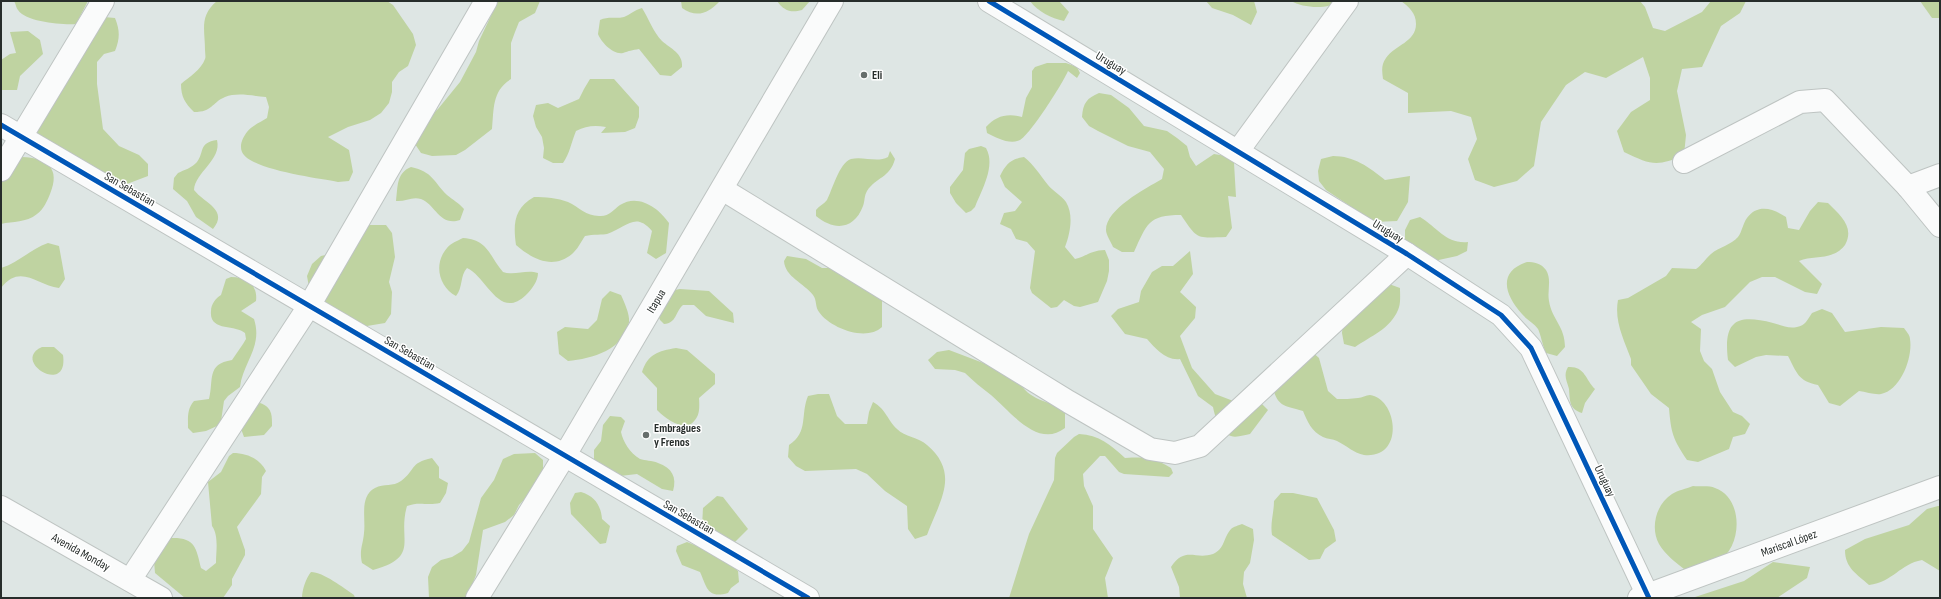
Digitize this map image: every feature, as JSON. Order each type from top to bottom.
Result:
[{"type":"street","points":[[1,170],[103,1]]},
{"type":"street","points":[[130,580],[309,306],[486,1]]},
{"type":"street","name":"Itapua","points":[[477,598],[565,455],[832,1]]},
{"type":"street","name":"Uruguay","points":[[989,1],[1407,254],[1501,315],[1531,348],[1645,597]]},
{"type":"street","points":[[1238,151],[1347,1]]},
{"type":"street","points":[[1684,162],[1800,102],[1825,100],[1908,187],[1940,226]]},
{"type":"street","name":"San Sebastian","points":[[1,125],[808,598]]},
{"type":"street","points":[[1908,187],[1940,175]]},
{"type":"street","points":[[722,190],[1076,406],[1150,448],[1175,453],[1200,446],[1407,254]]},
{"type":"street","name":"Mariscal López","points":[[1645,597],[1940,488]]},
{"type":"street","name":"Avenida Monday","points":[[1,507],[161,598]]},
{"type":"green space","points":[[14,1],[88,1],[76,24],[70,24],[45,22],[28,17],[18,10]]},
{"type":"green space","points":[[217,1],[387,1],[393,5],[413,34],[416,45],[408,66],[399,72],[392,82],[392,92],[389,103],[381,113],[370,120],[348,127],[328,137],[349,150],[353,172],[349,181],[338,182],[271,168],[258,164],[242,152],[241,147],[244,136],[254,126],[267,118],[269,107],[266,97],[235,95],[225,97],[220,99],[208,109],[200,112],[194,112],[186,103],[182,93],[181,84],[198,70],[205,59],[205,18],[211,7]]},
{"type":"green space","points":[[498,1],[540,1],[535,13],[519,22],[515,32],[511,43],[511,79],[500,89],[497,95],[494,107],[492,129],[465,150],[456,155],[432,156],[421,153],[415,144],[421,124],[438,109],[460,82],[476,52],[479,41]]},
{"type":"green space","points":[[681,1],[720,1],[706,12],[697,14],[682,8]]},
{"type":"green space","points":[[777,1],[810,1],[802,10],[791,11],[782,7]]},
{"type":"green space","points":[[1030,1],[1059,1],[1069,12],[1064,21],[1059,20],[1041,11]]},
{"type":"green space","points":[[1206,1],[1254,1],[1257,12],[1251,25],[1233,15],[1212,8]]},
{"type":"green space","points":[[1291,1],[1340,1],[1329,6],[1316,7],[1302,5]]},
{"type":"green space","points":[[1401,1],[1640,1],[1645,7],[1653,28],[1665,31],[1702,12],[1711,1],[1746,1],[1740,13],[1721,26],[1702,67],[1682,69],[1677,91],[1686,135],[1684,155],[1660,163],[1654,163],[1641,160],[1624,152],[1617,131],[1631,112],[1650,100],[1650,78],[1643,57],[1606,78],[1585,72],[1566,85],[1541,122],[1534,166],[1517,181],[1494,187],[1475,180],[1468,159],[1477,139],[1471,117],[1451,111],[1408,113],[1408,93],[1383,79],[1382,71],[1384,61],[1394,50],[1413,35],[1415,30],[1415,17],[1409,8]]},
{"type":"green space","points":[[1920,1],[1940,1],[1940,18],[1932,18]]},
{"type":"green space","points":[[642,8],[662,41],[681,58],[682,67],[671,76],[660,75],[639,49],[623,53],[615,52],[602,41],[598,34],[600,20],[606,18],[624,17]]},
{"type":"green space","points":[[104,17],[115,18],[119,34],[115,51],[104,54],[97,62],[97,84],[103,129],[119,146],[139,155],[148,164],[148,176],[119,187],[48,153],[30,126]]},
{"type":"green space","points":[[28,31],[40,40],[43,54],[20,76],[17,90],[1,90],[1,60],[10,54],[16,53],[10,32]]},
{"type":"green space","points":[[1047,63],[1066,63],[1077,67],[1080,73],[1077,78],[1068,71],[1038,119],[1020,140],[1012,142],[999,139],[987,133],[986,127],[994,120],[1002,116],[1011,115],[1022,117],[1026,98],[1032,87],[1032,71],[1035,67]]},
{"type":"green space","points":[[590,79],[614,79],[639,107],[639,117],[635,128],[625,132],[601,133],[606,127],[590,126],[583,128],[576,131],[569,152],[563,163],[553,163],[543,158],[544,148],[542,137],[536,127],[533,116],[536,105],[548,103],[558,108],[579,99]]},
{"type":"green space","points":[[1099,93],[1111,95],[1129,108],[1144,126],[1167,131],[1177,138],[1187,146],[1190,157],[1196,166],[1214,154],[1226,156],[1234,163],[1236,197],[1228,196],[1232,228],[1226,237],[1209,238],[1199,236],[1191,229],[1181,215],[1170,215],[1155,219],[1150,223],[1142,234],[1134,252],[1122,252],[1113,247],[1106,230],[1112,215],[1128,200],[1162,179],[1164,169],[1150,152],[1128,146],[1089,126],[1082,117],[1083,108],[1091,97]]},
{"type":"green space","points":[[217,140],[216,154],[199,177],[195,184],[194,190],[217,212],[217,222],[213,229],[196,217],[187,201],[173,189],[174,178],[178,173],[197,162],[204,145],[211,141]]},
{"type":"green space","points":[[981,146],[986,148],[989,155],[989,170],[975,207],[966,213],[956,203],[950,193],[950,187],[963,170],[965,153],[969,149]]},
{"type":"green space","points":[[890,151],[895,159],[893,165],[886,174],[874,183],[867,191],[863,206],[854,220],[843,226],[836,226],[823,221],[816,216],[816,210],[827,200],[839,171],[847,162],[856,158],[884,159],[888,157]]},
{"type":"green space","points":[[1341,156],[1361,163],[1385,180],[1410,176],[1408,202],[1397,221],[1374,222],[1326,190],[1319,181],[1318,171],[1321,159]]},
{"type":"green space","points":[[22,157],[45,162],[50,166],[54,177],[53,185],[42,210],[33,217],[1,224],[1,172]]},
{"type":"green space","points":[[1024,157],[1050,187],[1066,202],[1071,219],[1070,230],[1065,247],[1075,259],[1097,251],[1105,250],[1109,260],[1109,271],[1107,281],[1098,302],[1080,307],[1074,306],[1064,300],[1057,307],[1051,308],[1032,293],[1030,288],[1035,251],[1027,242],[1016,239],[1011,229],[1000,224],[1004,213],[1015,211],[1022,202],[1005,187],[1000,176],[1004,168],[1009,163]]},
{"type":"green space","points":[[411,167],[428,174],[447,195],[464,209],[460,220],[453,221],[443,218],[426,202],[418,198],[396,201],[400,177]]},
{"type":"green space","points":[[534,197],[551,198],[564,201],[594,216],[602,216],[611,213],[620,205],[627,202],[641,201],[660,212],[669,223],[666,253],[656,259],[647,253],[652,231],[646,225],[640,222],[635,222],[607,234],[585,236],[574,252],[565,259],[550,262],[543,261],[529,255],[516,245],[516,217],[522,206]]},
{"type":"green space","points":[[1818,202],[1828,203],[1841,217],[1847,227],[1848,239],[1845,245],[1836,253],[1829,256],[1807,258],[1799,261],[1822,284],[1817,294],[1805,292],[1775,277],[1762,277],[1750,282],[1725,307],[1702,315],[1691,322],[1701,329],[1700,351],[1704,361],[1712,369],[1720,392],[1733,412],[1742,416],[1750,424],[1745,434],[1733,437],[1729,449],[1698,462],[1687,460],[1674,436],[1669,408],[1651,394],[1631,365],[1631,359],[1623,338],[1617,315],[1618,300],[1628,298],[1666,276],[1672,268],[1696,269],[1711,254],[1738,237],[1741,233],[1744,222],[1751,213],[1756,210],[1766,209],[1776,212],[1786,217],[1788,228],[1799,230],[1810,211]]},
{"type":"green space","points":[[1420,217],[1448,238],[1460,242],[1468,242],[1467,251],[1457,256],[1434,261],[1405,241],[1405,230],[1410,220]]},
{"type":"green space","points":[[363,225],[386,225],[392,233],[395,257],[389,282],[392,292],[391,314],[385,323],[361,327],[350,327],[309,287],[307,276],[312,264],[321,256],[343,251]]},
{"type":"green space","points":[[463,238],[472,239],[483,245],[503,272],[538,273],[536,282],[526,295],[517,302],[508,303],[494,295],[474,273],[467,268],[463,274],[460,289],[456,296],[445,287],[439,268],[443,254],[449,246]]},
{"type":"green space","points":[[48,243],[59,246],[65,279],[59,288],[22,276],[15,277],[8,281],[1,288],[1,268],[13,263]]},
{"type":"green space","points":[[1190,251],[1193,274],[1180,292],[1196,307],[1195,318],[1180,336],[1192,368],[1215,394],[1236,402],[1257,399],[1268,410],[1250,434],[1233,437],[1224,432],[1217,420],[1213,407],[1198,396],[1180,359],[1166,356],[1157,350],[1147,339],[1125,334],[1111,316],[1118,309],[1139,302],[1141,291],[1152,272],[1162,266],[1173,266]]},
{"type":"green space","points":[[787,256],[806,259],[822,268],[840,268],[882,297],[882,327],[867,333],[858,333],[840,328],[824,318],[817,308],[813,295],[791,276],[785,267],[784,261]]},
{"type":"green space","points":[[1527,262],[1540,264],[1548,274],[1549,301],[1553,313],[1561,328],[1565,347],[1557,356],[1546,353],[1538,329],[1516,307],[1508,292],[1508,278],[1511,272],[1517,266]]},
{"type":"green space","points":[[231,277],[246,280],[255,290],[256,301],[241,311],[254,319],[256,338],[240,387],[224,401],[221,421],[217,426],[206,431],[193,433],[188,428],[188,413],[190,407],[194,401],[209,399],[215,369],[218,365],[232,360],[246,339],[245,333],[241,330],[219,325],[214,322],[212,318],[211,308],[221,295],[226,279]]},
{"type":"green space","points":[[1389,284],[1400,288],[1400,305],[1395,317],[1380,332],[1355,347],[1344,344],[1342,333],[1343,322]]},
{"type":"green space","points":[[680,289],[709,291],[733,313],[734,323],[706,316],[694,305],[683,305],[671,322],[664,324],[658,315],[669,291]]},
{"type":"green space","points":[[610,291],[621,295],[628,312],[629,322],[626,331],[614,346],[606,351],[587,358],[568,361],[559,354],[557,332],[565,327],[588,329],[597,320],[602,299]]},
{"type":"green space","points":[[1822,309],[1832,313],[1845,332],[1881,327],[1904,328],[1910,338],[1910,355],[1900,380],[1888,391],[1881,394],[1859,391],[1840,406],[1829,403],[1818,385],[1802,379],[1796,372],[1788,356],[1766,355],[1756,357],[1735,367],[1728,360],[1728,336],[1735,323],[1750,319],[1761,320],[1788,327],[1797,327],[1804,324],[1812,313]]},
{"type":"green space","points":[[42,347],[54,347],[63,355],[63,367],[58,373],[51,375],[36,367],[33,360],[34,353]]},
{"type":"green space","points":[[676,348],[687,350],[715,374],[715,384],[699,398],[698,415],[687,427],[670,421],[657,410],[657,388],[642,372],[647,361],[654,354],[664,350]]},
{"type":"green space","points":[[949,350],[1015,375],[1019,383],[1030,394],[1042,401],[1065,409],[1065,428],[1055,433],[1045,434],[1035,431],[1025,426],[965,373],[955,370],[935,369],[928,360],[937,352]]},
{"type":"green space","points":[[1310,350],[1319,358],[1328,391],[1337,399],[1360,398],[1370,395],[1379,399],[1386,406],[1391,416],[1393,428],[1391,439],[1386,448],[1377,454],[1364,455],[1357,453],[1337,441],[1319,435],[1310,426],[1303,411],[1286,406],[1279,401],[1276,397],[1272,384]]},
{"type":"green space","points":[[1568,367],[1574,367],[1581,371],[1595,389],[1585,403],[1582,413],[1572,407],[1571,404],[1569,389],[1566,381]]},
{"type":"green space","points":[[829,394],[837,416],[845,424],[867,424],[869,412],[873,402],[881,408],[900,432],[920,440],[937,456],[943,467],[945,478],[944,488],[941,500],[927,535],[915,539],[908,529],[907,506],[885,491],[867,474],[856,469],[805,471],[796,466],[788,457],[789,445],[795,440],[802,429],[808,396]]},
{"type":"green space","points":[[260,403],[269,409],[272,418],[272,426],[264,435],[244,437],[240,426],[245,411]]},
{"type":"green space","points":[[610,416],[621,417],[625,421],[621,432],[623,440],[633,454],[640,459],[663,465],[670,470],[674,477],[673,491],[662,489],[637,474],[620,476],[594,461],[594,450],[601,441],[603,425]]},
{"type":"green space","points":[[1079,434],[1093,436],[1099,439],[1115,449],[1125,458],[1145,458],[1159,462],[1171,468],[1173,473],[1169,477],[1124,474],[1119,472],[1105,456],[1100,456],[1083,474],[1084,486],[1093,506],[1093,529],[1113,558],[1105,578],[1108,598],[1009,598],[1029,534],[1054,480],[1055,458],[1057,453]]},
{"type":"green space","points":[[233,453],[243,454],[257,460],[266,471],[262,477],[261,494],[237,527],[245,550],[245,555],[232,579],[232,585],[223,598],[185,598],[155,573],[154,561],[170,538],[178,538],[185,539],[193,545],[198,554],[201,568],[206,571],[216,563],[216,534],[212,526],[208,482],[221,472],[229,456]]},
{"type":"green space","points":[[535,453],[543,460],[543,480],[519,505],[514,515],[505,522],[483,530],[476,575],[467,598],[429,598],[428,577],[432,567],[441,560],[452,557],[462,551],[469,542],[481,498],[494,480],[503,459],[514,454]]},
{"type":"green space","points":[[432,458],[439,467],[439,478],[448,483],[446,493],[440,503],[407,506],[404,546],[402,553],[397,559],[388,565],[373,570],[362,563],[361,558],[364,537],[364,508],[367,496],[375,488],[398,483],[420,462]]},
{"type":"green space","points":[[1693,486],[1713,487],[1724,493],[1731,502],[1735,512],[1737,524],[1732,546],[1726,555],[1713,564],[1684,569],[1661,548],[1656,538],[1655,524],[1658,510],[1666,498],[1674,493]]},
{"type":"green space","points":[[581,492],[594,499],[599,506],[602,519],[610,526],[606,543],[600,544],[571,514],[570,503],[575,493]]},
{"type":"green space","points":[[1281,493],[1293,493],[1317,498],[1334,530],[1336,541],[1325,549],[1320,559],[1309,560],[1272,535],[1271,526],[1274,501]]},
{"type":"green space","points":[[717,496],[723,497],[748,529],[735,542],[729,542],[702,526],[703,508]]},
{"type":"green space","points":[[1940,506],[1940,571],[1922,560],[1908,565],[1891,577],[1869,585],[1849,566],[1845,550],[1865,539],[1909,525],[1927,509]]},
{"type":"green space","points":[[1242,524],[1253,529],[1254,540],[1250,563],[1244,572],[1243,584],[1247,598],[1180,598],[1179,587],[1171,567],[1176,561],[1186,555],[1201,556],[1217,552],[1222,546],[1228,532]]},
{"type":"green space","points":[[687,542],[714,554],[733,566],[738,571],[739,582],[731,588],[728,593],[712,593],[706,587],[700,572],[682,565],[676,551],[677,546]]},
{"type":"green space","points":[[1773,562],[1810,567],[1807,578],[1777,598],[1692,598],[1744,581]]},
{"type":"green space","points":[[311,572],[333,581],[354,595],[355,598],[302,598],[307,577]]},
{"type":"cycle path","points":[[989,1],[1407,254],[1501,315],[1531,348],[1649,598]]},
{"type":"cycle path","points":[[1,125],[808,598]]},
{"type":"place","name":"Eli","points":[[864,75]]},
{"type":"place","name":"Embragues y Frenos","points":[[646,435]]}]
